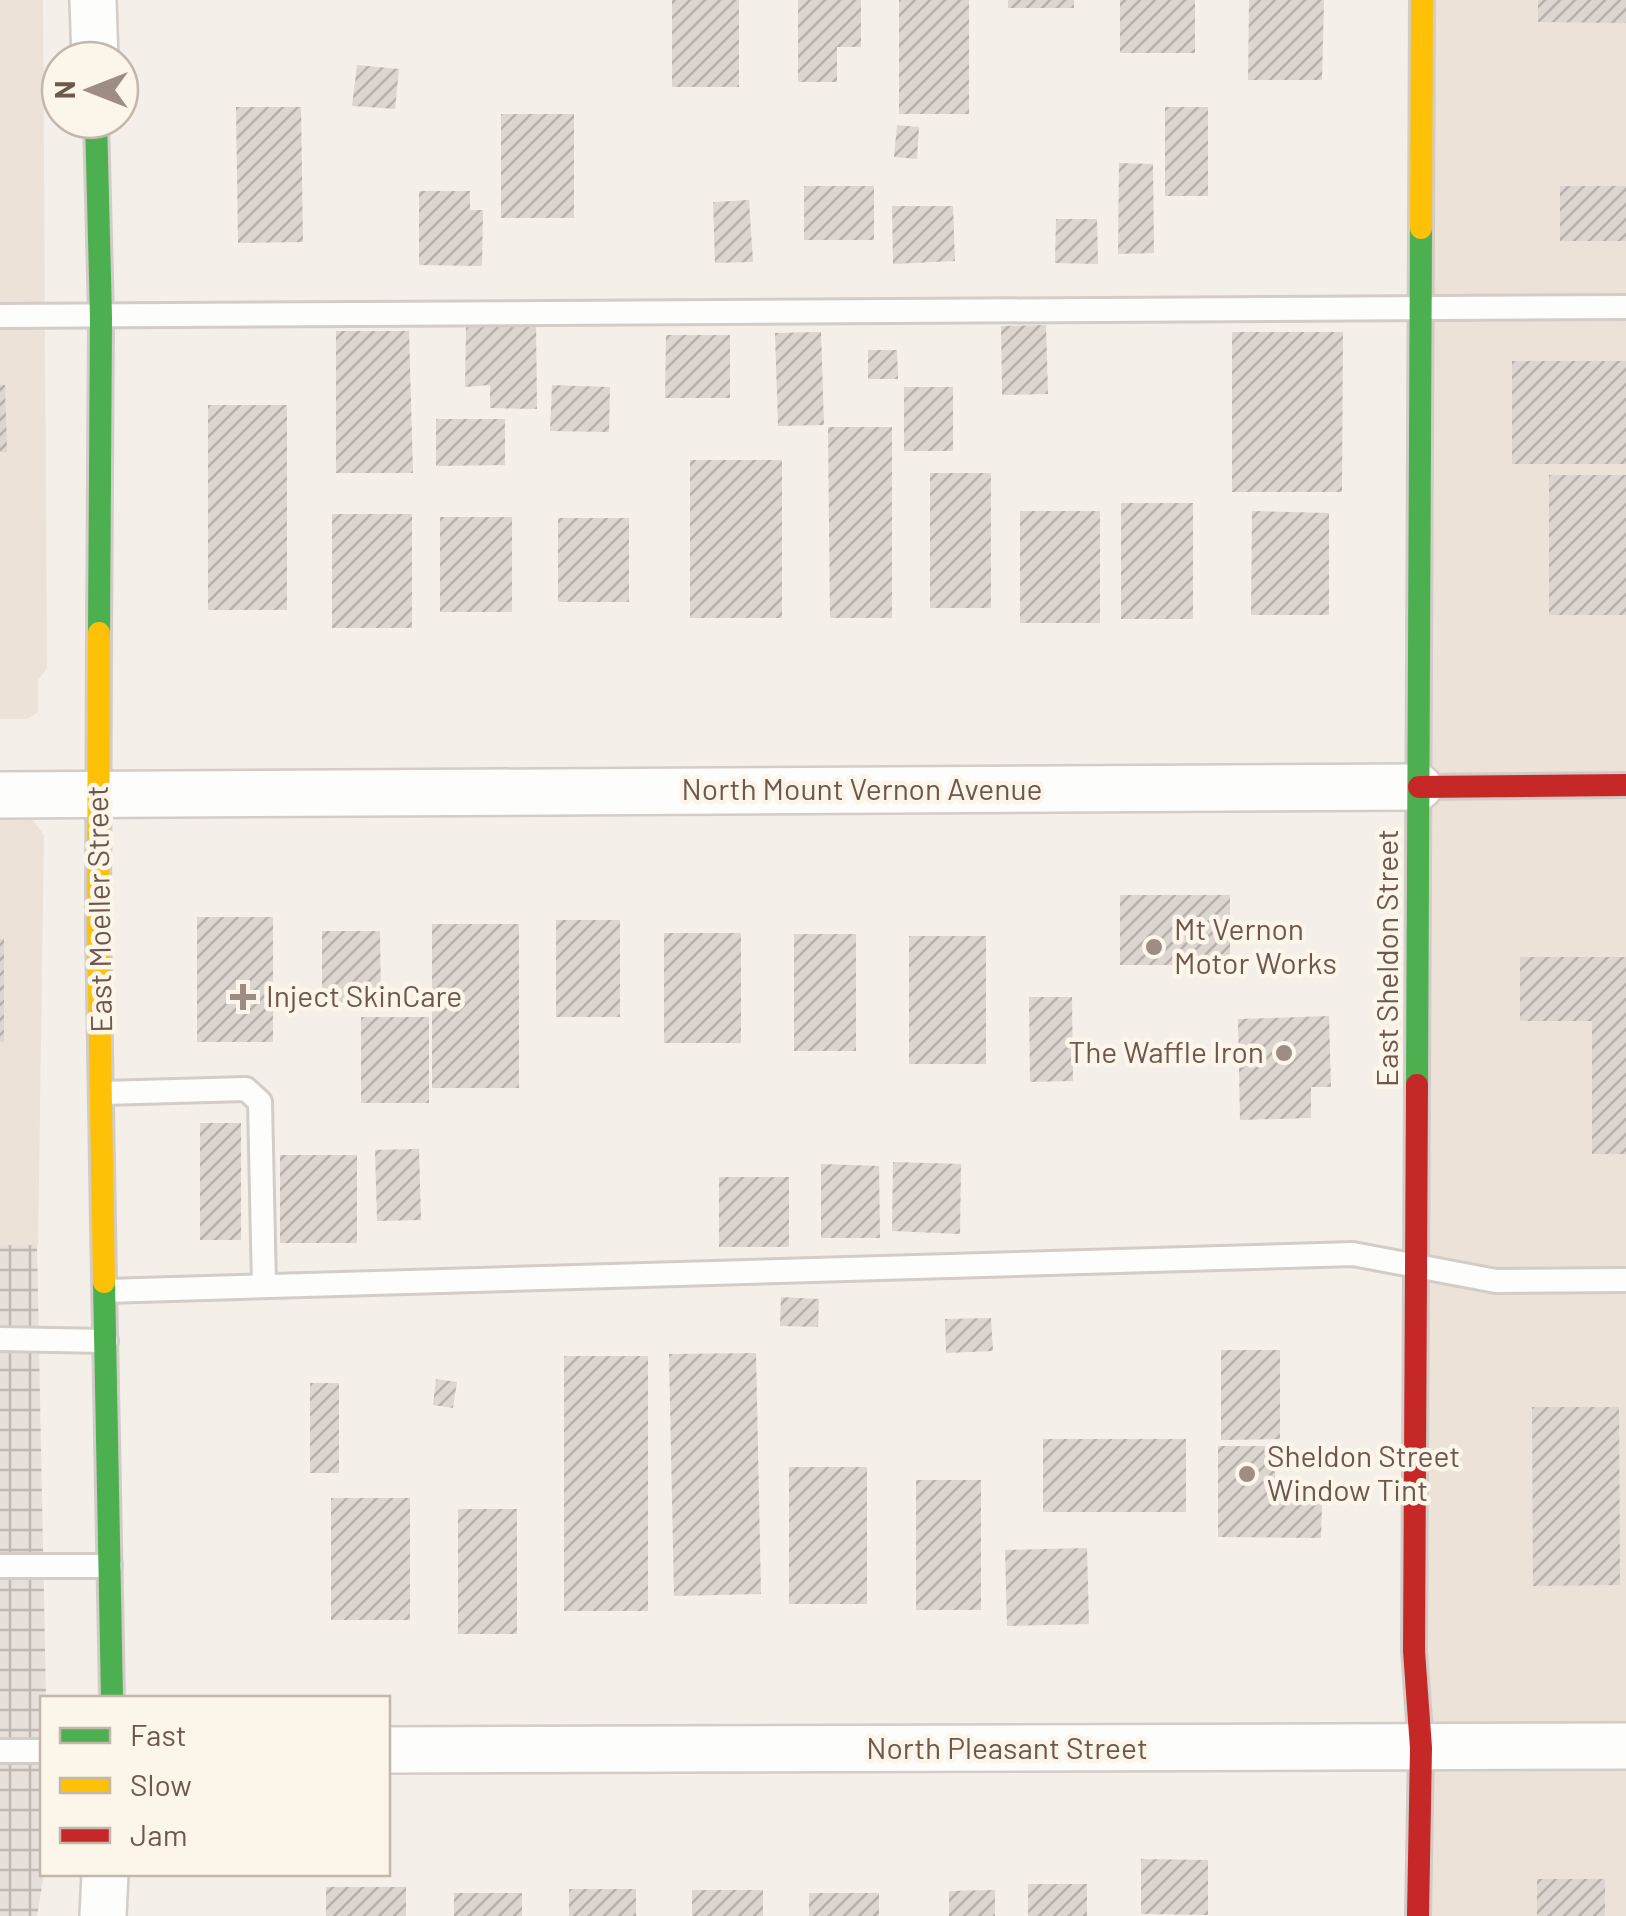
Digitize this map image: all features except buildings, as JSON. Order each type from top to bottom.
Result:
[{"type":"main road","name":"East Sheldon Street","points":[[1418,1916],[1421,1748],[1414,1651],[1422,0]]},
{"type":"main road","name":"East Moeller Street","points":[[97,140],[101,317],[98,794],[112,1696]]},
{"type":"main road","name":"North Mount Vernon Avenue","points":[[1419,787],[1626,785]]},
{"type":"street","points":[[93,0],[94,40]]},
{"type":"street","name":"North Mount Vernon Avenue","points":[[0,795],[1419,787]]},
{"type":"street","name":"North Pleasant Street","points":[[390,1750],[1626,1746]]},
{"type":"street","points":[[103,1916],[105,1876]]},
{"type":"lane","points":[[0,316],[1626,307]]},
{"type":"lane","points":[[103,1093],[246,1089],[260,1102],[264,1286]]},
{"type":"lane","points":[[106,1291],[1353,1254],[1496,1281],[1626,1280]]},
{"type":"lane","points":[[0,1338],[107,1341]]},
{"type":"lane","points":[[0,1566],[110,1566]]},
{"type":"lane","points":[[0,1750],[40,1751]]},
{"type":"shaded area","points":[[0,0],[43,0],[40,140],[44,140],[47,668],[38,680],[38,712],[27,719],[0,719]]},
{"type":"shaded area","points":[[1422,0],[1626,0],[1626,1916],[1412,1916]]},
{"type":"shaded area","points":[[0,820],[33,820],[44,835],[38,1245],[0,1245]]},
{"type":"shaded area","points":[[0,1245],[37,1245],[46,1696],[40,1696],[40,1876],[44,1876],[37,1916],[0,1916]]},
{"type":"traffic: fast","points":[[97,140],[101,317],[99,633]]},
{"type":"traffic: fast","points":[[1417,1085],[1421,228]]},
{"type":"traffic: fast","points":[[104,1282],[112,1696]]},
{"type":"traffic: slow","points":[[1421,228],[1422,0]]},
{"type":"traffic: slow","points":[[99,633],[98,930],[104,1282]]},
{"type":"traffic: jam","points":[[1419,787],[1626,785]]},
{"type":"traffic: jam","points":[[1417,1085],[1414,1651],[1421,1748],[1418,1916]]},
{"type":"place","name":"Mt Vernon Motor Works","points":[[1154,947]]},
{"type":"place","name":"Inject SkinCare","points":[[243,997]]},
{"type":"place","name":"The Waffle Iron","points":[[1284,1053]]},
{"type":"place","name":"Sheldon Street Window Tint","points":[[1247,1474]]}]
